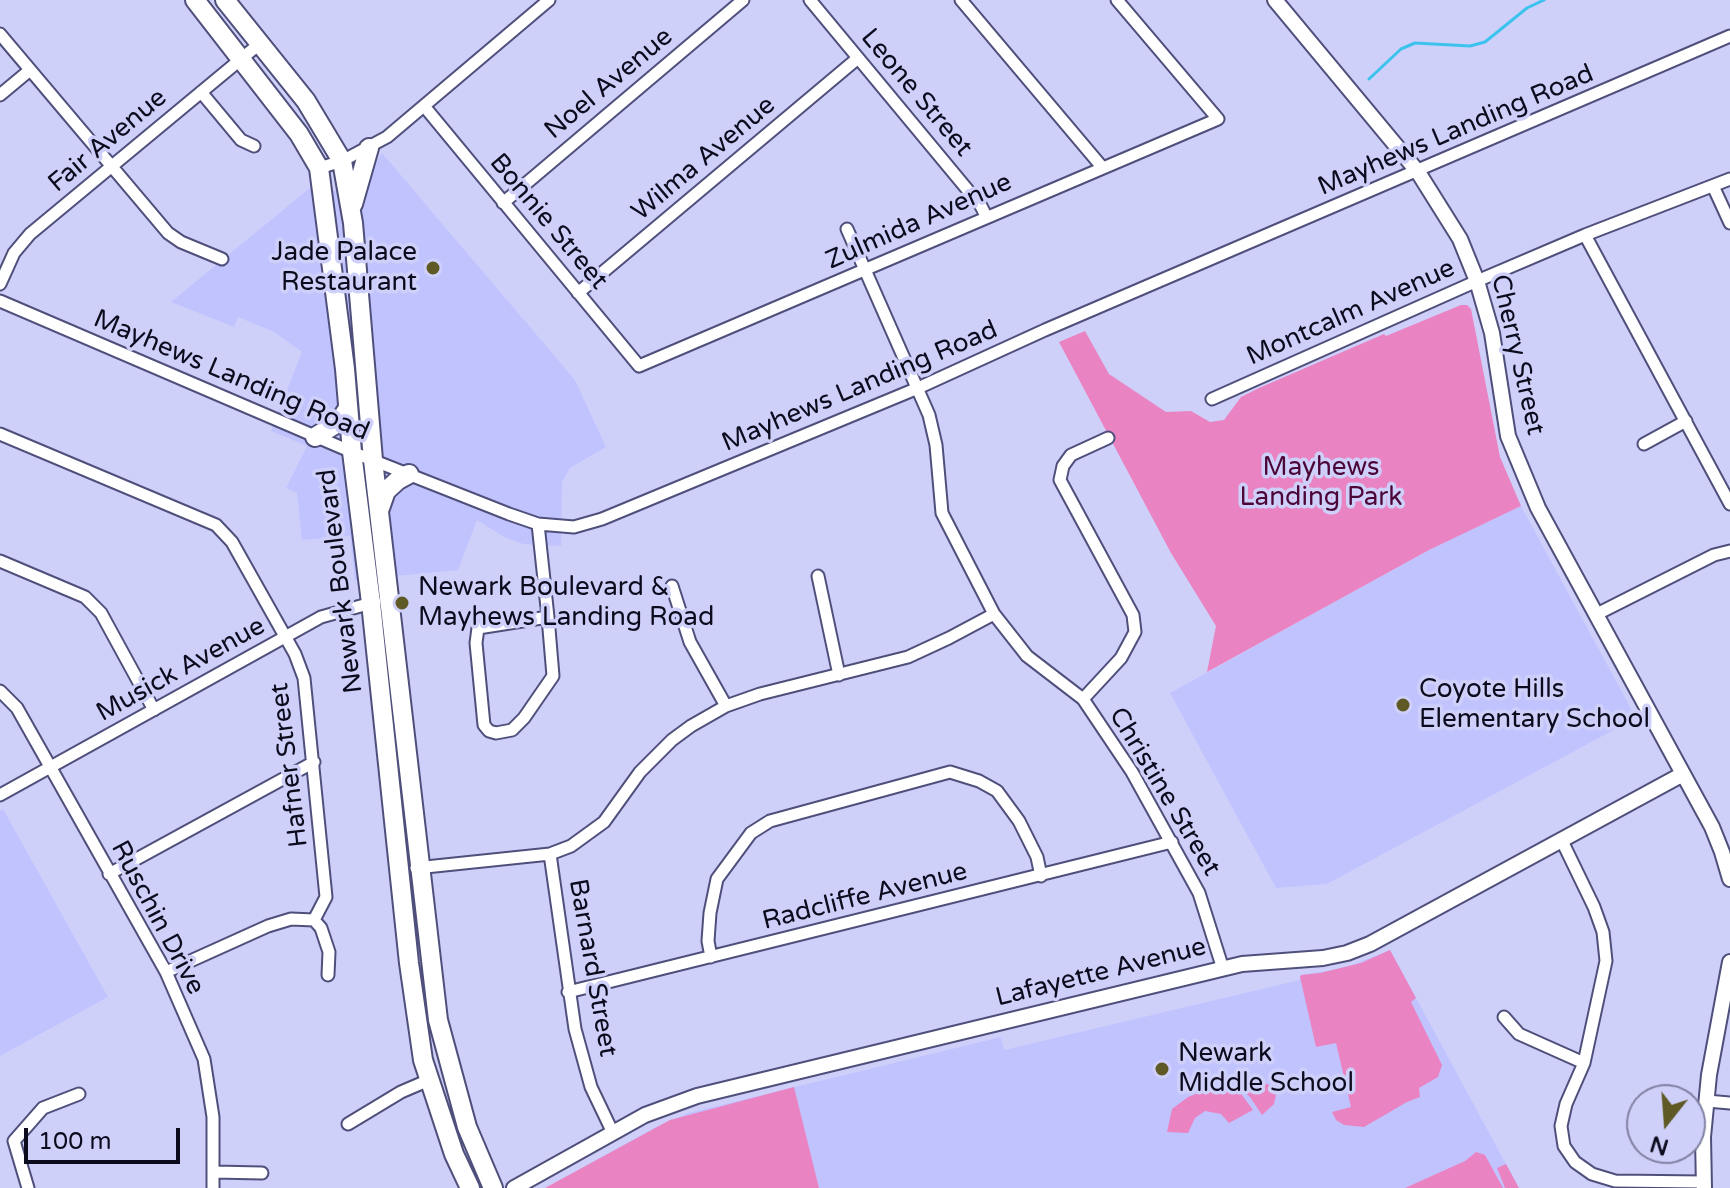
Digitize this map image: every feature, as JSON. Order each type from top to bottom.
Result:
[{"type":"main road","name":"Newark Boulevard","points":[[195,0],[299,134],[319,168],[352,452],[380,601],[420,868],[438,1020],[467,1127],[493,1188]]},
{"type":"main road","name":"Newark Boulevard","points":[[225,0],[258,45],[306,101],[342,161],[351,211],[379,511],[380,601],[409,963],[423,1060],[454,1154],[470,1188]]},
{"type":"main road","points":[[351,211],[369,148]]},
{"type":"main road","points":[[315,437],[339,422],[348,408]]},
{"type":"main road","points":[[379,511],[386,491],[409,474]]},
{"type":"street","points":[[319,168],[342,161],[387,137],[549,0]]},
{"type":"street","name":"Noel Avenue","points":[[503,203],[743,0]]},
{"type":"street","name":"Leone Street","points":[[810,0],[981,206],[986,216]]},
{"type":"street","points":[[961,0],[1102,167]]},
{"type":"street","name":"Zulmida Avenue","points":[[639,366],[1218,119],[1117,0]]},
{"type":"street","name":"Cherry Street","points":[[1275,0],[1418,172],[1460,239],[1477,281],[1492,333],[1508,436],[1538,508],[1726,851],[1730,879]]},
{"type":"street","points":[[0,34],[168,233],[181,242],[222,259]]},
{"type":"street","name":"Mayhews Landing Road","points":[[0,301],[352,452],[538,524],[574,527],[602,519],[918,388],[1045,330],[1730,36]]},
{"type":"street","name":"Fair Avenue","points":[[0,284],[14,253],[30,234],[258,45]]},
{"type":"street","name":"Wilma Avenue","points":[[578,293],[858,58]]},
{"type":"street","points":[[0,95],[30,70]]},
{"type":"street","points":[[201,92],[241,140],[254,146]]},
{"type":"street","name":"Bonnie Street","points":[[424,106],[639,366]]},
{"type":"street","name":"Montcalm Avenue","points":[[1212,399],[1585,235],[1730,179]]},
{"type":"street","points":[[1713,186],[1730,223]]},
{"type":"street","name":"Christine Street","points":[[847,229],[918,388],[933,429],[942,513],[994,614],[1027,656],[1083,699],[1132,772],[1199,893],[1223,969]]},
{"type":"street","points":[[1585,235],[1730,504]]},
{"type":"street","points":[[1644,444],[1686,421]]},
{"type":"street","name":"Hafner Street","points":[[0,434],[216,525],[232,542],[295,654],[304,678],[326,897],[314,920]]},
{"type":"street","points":[[1083,699],[1121,658],[1135,632],[1133,615],[1060,480],[1063,466],[1071,455],[1108,438]]},
{"type":"street","points":[[538,524],[548,617],[553,676],[512,730],[489,731],[484,725],[476,643],[478,628],[548,617]]},
{"type":"street","points":[[1597,614],[1714,555],[1730,551]]},
{"type":"street","points":[[0,561],[85,597],[101,613],[154,710]]},
{"type":"street","points":[[818,576],[839,675]]},
{"type":"street","points":[[672,586],[690,642],[726,706]]},
{"type":"street","name":"Musick Avenue","points":[[0,795],[321,617],[380,601]]},
{"type":"street","points":[[400,870],[550,854],[571,846],[609,816],[654,757],[691,726],[726,706],[760,694],[908,657],[994,614]]},
{"type":"street","name":"Ruschin Drive","points":[[0,691],[17,708],[166,972],[204,1059],[213,1117],[213,1188]]},
{"type":"street","points":[[109,874],[314,762]]},
{"type":"street","points":[[711,957],[708,941],[710,913],[717,879],[735,850],[751,833],[770,821],[950,772],[979,781],[997,791],[1019,821],[1037,857],[1041,876]]},
{"type":"street","name":"Lafayette Avenue","points":[[514,1188],[613,1133],[671,1104],[697,1096],[1223,969],[1265,961],[1314,959],[1347,953],[1370,944],[1683,774]]},
{"type":"street","points":[[1562,841],[1594,907],[1605,947],[1606,961],[1584,1063],[1566,1104],[1561,1126],[1564,1146],[1575,1162],[1592,1174],[1615,1181],[1704,1185],[1703,1137],[1709,1075],[1730,962]]},
{"type":"street","name":"Radcliffe Avenue","points":[[568,992],[1172,842]]},
{"type":"street","name":"Barnard Street","points":[[550,854],[575,1029],[591,1087],[613,1133]]},
{"type":"street","points":[[166,972],[268,926],[291,919],[314,920],[321,928],[329,952],[328,975]]},
{"type":"street","points":[[1504,1017],[1519,1034],[1584,1063]]},
{"type":"street","points":[[348,1124],[401,1092],[429,1080]]},
{"type":"street","points":[[28,1188],[14,1141],[43,1108],[79,1094]]},
{"type":"street","points":[[1707,1101],[1730,1103]]},
{"type":"street","points":[[214,1172],[262,1173]]},
{"type":"shaded area","points":[[382,153],[575,380],[606,447],[570,468],[562,482],[561,546],[523,544],[504,537],[477,520],[458,570],[355,580],[350,536],[302,540],[297,493],[286,488],[307,446],[271,431],[302,352],[274,332],[238,317],[234,327],[171,302],[311,187],[358,194]]},
{"type":"shaded area","name":"Coyote Hills Elementary School","points":[[1521,506],[1636,718],[1327,884],[1276,888],[1170,693],[1429,550]]},
{"type":"shaded area","points":[[3,809],[108,997],[0,1056],[0,811]]},
{"type":"shaded area","name":"Newark Middle School","points":[[1390,950],[1519,1188],[546,1188],[654,1128],[688,1113],[1001,1037],[1004,1050],[1300,980],[1301,975],[1344,968]]},
{"type":"green space","name":"Mayhews Landing Park","points":[[1461,305],[1471,309],[1500,457],[1521,506],[1429,550],[1207,672],[1216,626],[1171,553],[1059,342],[1085,331],[1109,374],[1166,412],[1191,411],[1210,422],[1224,420],[1241,397],[1259,388],[1384,334],[1386,336]]},
{"type":"green space","points":[[1390,950],[1416,998],[1411,1002],[1442,1065],[1438,1077],[1419,1088],[1420,1097],[1364,1127],[1344,1125],[1336,1120],[1332,1112],[1351,1107],[1336,1043],[1316,1047],[1300,977],[1361,963]]},
{"type":"green space","points":[[1238,1080],[1271,1086],[1276,1095],[1274,1104],[1262,1115],[1250,1097],[1237,1086]]},
{"type":"green space","points":[[794,1087],[819,1188],[545,1188],[670,1120]]},
{"type":"green space","points":[[1232,1088],[1242,1095],[1253,1110],[1229,1123],[1221,1114],[1205,1111],[1195,1118],[1188,1133],[1167,1132],[1172,1109],[1188,1097]]},
{"type":"green space","points":[[1476,1152],[1485,1155],[1503,1188],[1405,1188],[1465,1161]]},
{"type":"green space","points":[[1506,1164],[1519,1188],[1505,1188],[1497,1168]]},
{"type":"waterway","points":[[1369,79],[1401,49],[1415,43],[1470,46],[1485,42],[1527,8],[1544,0]]},
{"type":"place","name":"Jade Palace Restaurant","points":[[433,268]]},
{"type":"place","name":"Newark Boulevard & Mayhews Landing Road","points":[[402,603]]},
{"type":"place","name":"Coyote Hills Elementary School","points":[[1403,705]]},
{"type":"place","name":"Newark Middle School","points":[[1162,1069]]}]
